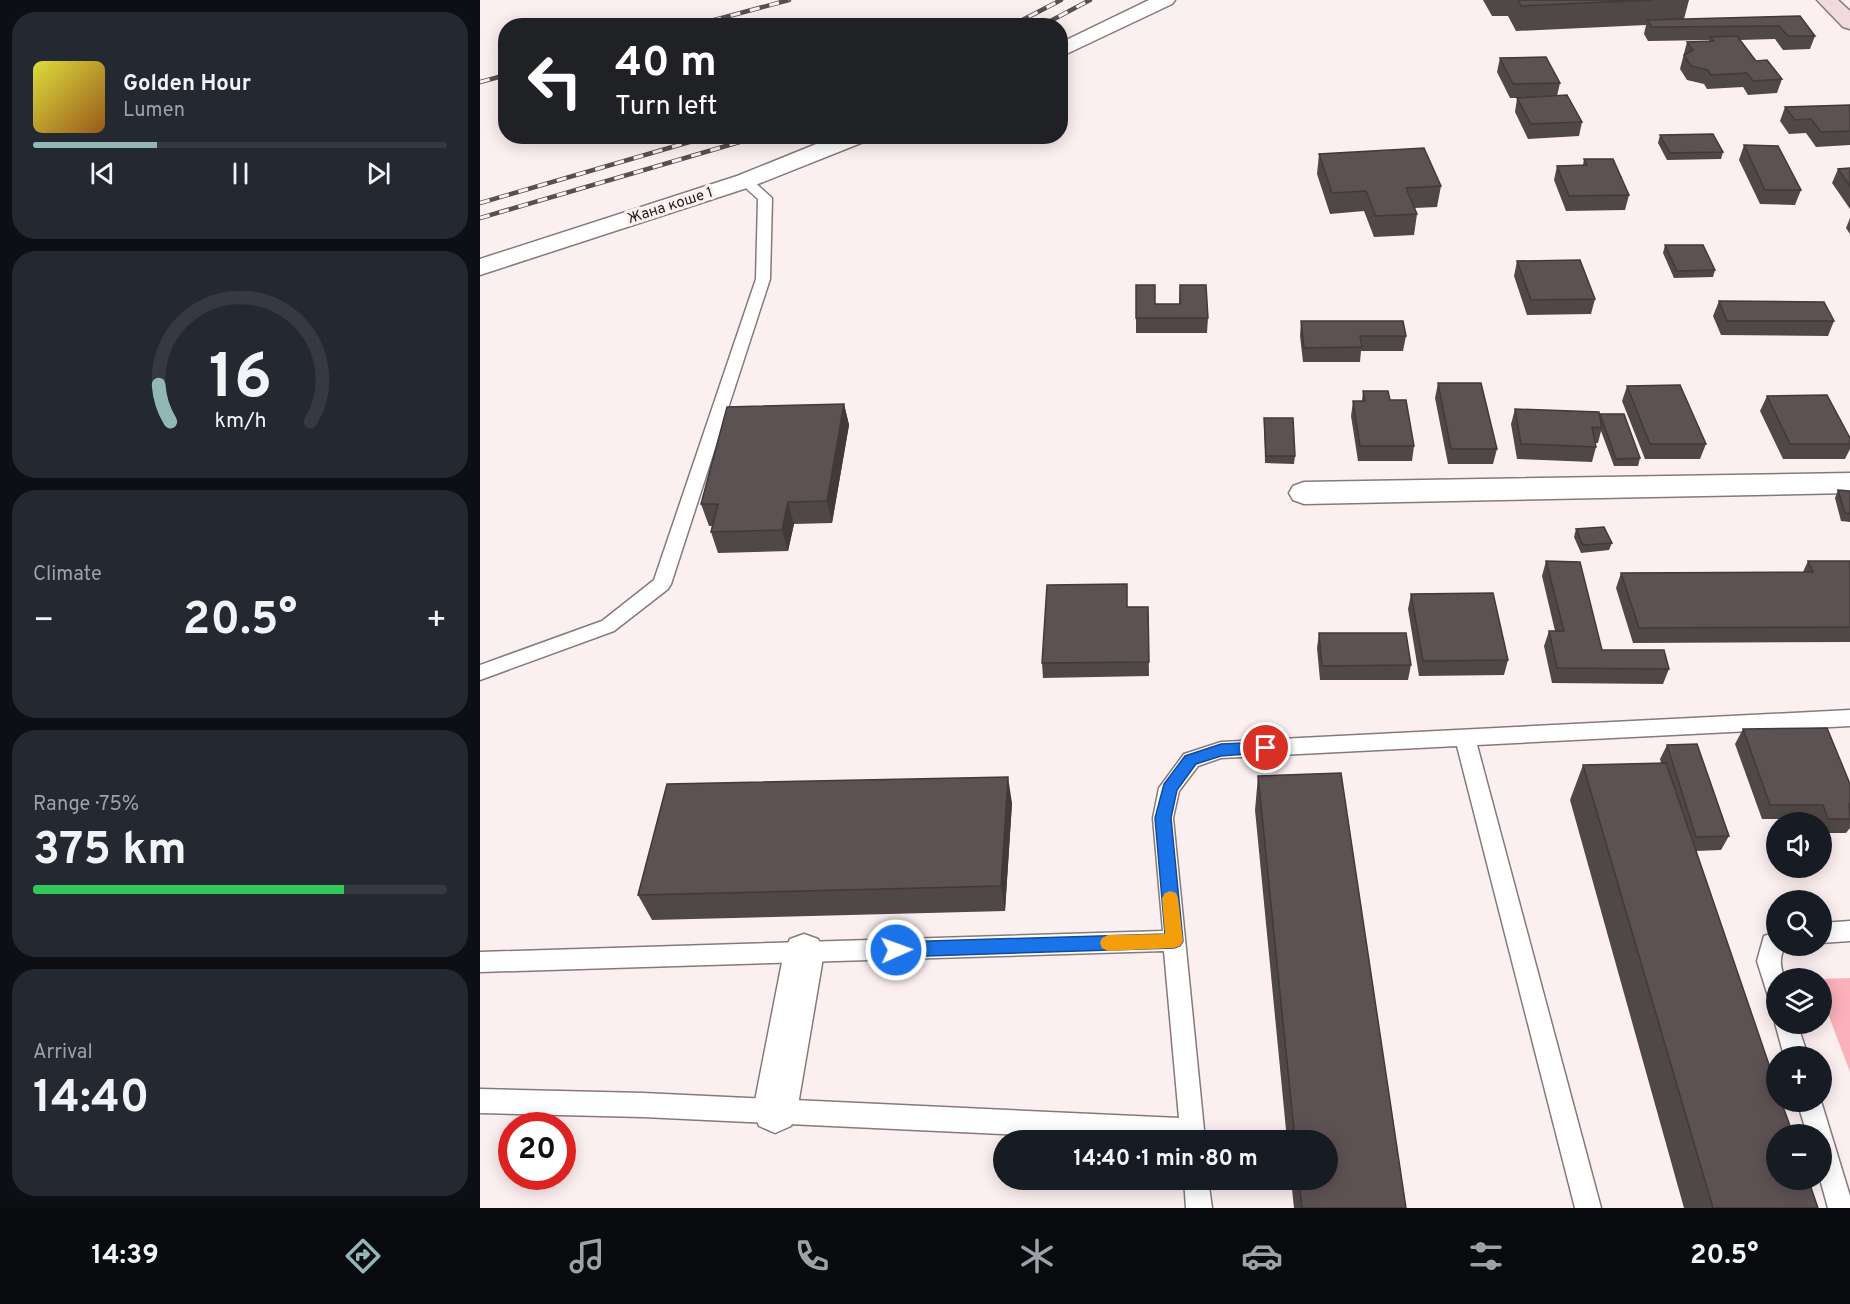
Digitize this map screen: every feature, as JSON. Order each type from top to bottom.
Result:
[{"type":"main road","points":[[1827,0],[1850,23]]},
{"type":"street","points":[[1068,47],[1165,0]]},
{"type":"street","name":"Жана коше 1","points":[[480,267],[745,181],[838,144]]},
{"type":"street","points":[[1304,493],[1850,483]]},
{"type":"street","points":[[775,1111],[804,952]]},
{"type":"lane","points":[[480,673],[608,626],[662,584],[763,279],[765,198],[745,181]]},
{"type":"lane","points":[[1192,1130],[1163,818],[1169,788],[1191,760],[1221,750],[1850,718]]},
{"type":"lane","points":[[1466,737],[1588,1208]]},
{"type":"lane","points":[[1832,932],[1850,931]]},
{"type":"lane","points":[[480,962],[1174,941]]},
{"type":"lane","points":[[480,1101],[775,1111],[1105,1130]]},
{"type":"lane","points":[[1832,1178],[1841,1208]]},
{"type":"lane","points":[[1197,1190],[1199,1208]]},
{"type":"shaded area","points":[[1850,978],[1850,1072],[1832,1024],[1832,979]]},
{"type":"building","points":[[1518,0],[1651,0],[1521,6]]},
{"type":"building","points":[[1800,16],[1815,36],[1788,36],[1779,26],[1652,27],[1647,20]]},
{"type":"building","points":[[1737,36],[1756,61],[1767,60],[1782,79],[1753,81],[1747,73],[1711,75],[1708,70],[1691,66],[1684,55],[1693,50],[1687,42],[1714,41],[1710,37]]},
{"type":"building","points":[[1546,57],[1560,83],[1513,84],[1500,58]]},
{"type":"building","points":[[1567,95],[1582,122],[1531,124],[1517,98]]},
{"type":"building","points":[[1850,105],[1850,131],[1821,132],[1811,119],[1795,120],[1785,107]]},
{"type":"building","points":[[1713,134],[1723,152],[1670,153],[1660,135]]},
{"type":"building","points":[[1744,145],[1778,146],[1801,190],[1765,190]]},
{"type":"building","points":[[1424,148],[1441,186],[1406,188],[1417,214],[1376,216],[1366,191],[1332,193],[1319,154]]},
{"type":"building","points":[[1584,159],[1613,159],[1629,195],[1569,196],[1557,166],[1587,165]]},
{"type":"building","points":[[1850,168],[1850,186],[1838,169]]},
{"type":"building","points":[[1665,245],[1703,245],[1715,270],[1677,271]]},
{"type":"building","points":[[1580,260],[1595,299],[1531,300],[1517,261]]},
{"type":"building","points":[[1136,285],[1155,285],[1155,304],[1180,304],[1180,285],[1206,285],[1208,318],[1136,318]]},
{"type":"building","points":[[1719,301],[1824,302],[1834,321],[1727,321]]},
{"type":"building","points":[[1301,321],[1403,321],[1406,336],[1360,336],[1362,347],[1304,348]]},
{"type":"building","points":[[1438,383],[1481,383],[1497,449],[1451,449]]},
{"type":"building","points":[[1680,385],[1706,444],[1650,444],[1627,386]]},
{"type":"building","points":[[1363,391],[1388,391],[1390,400],[1406,400],[1414,446],[1360,446],[1353,401],[1365,401]]},
{"type":"building","points":[[1827,395],[1850,438],[1850,444],[1790,444],[1767,396]]},
{"type":"building","points":[[844,404],[827,501],[788,502],[782,530],[711,532],[718,504],[701,504],[727,407]]},
{"type":"building","points":[[1515,409],[1599,412],[1602,428],[1592,427],[1596,447],[1521,444]]},
{"type":"building","points":[[1600,414],[1624,414],[1640,458],[1616,459]]},
{"type":"building","points":[[1264,418],[1293,418],[1295,456],[1266,456]]},
{"type":"building","points":[[1838,490],[1850,491],[1850,514],[1845,513]]},
{"type":"building","points":[[1604,527],[1612,543],[1583,545],[1576,529]]},
{"type":"building","points":[[1546,561],[1580,562],[1602,650],[1664,650],[1669,669],[1557,668],[1549,631],[1564,631]]},
{"type":"building","points":[[1808,561],[1850,561],[1850,627],[1639,628],[1621,573],[1813,572]]},
{"type":"building","points":[[1127,584],[1127,607],[1148,607],[1149,662],[1042,663],[1047,585]]},
{"type":"building","points":[[1493,593],[1508,660],[1423,661],[1411,594]]},
{"type":"building","points":[[1319,633],[1406,633],[1411,665],[1322,666]]},
{"type":"building","points":[[1827,728],[1850,784],[1850,819],[1832,819],[1832,812],[1826,812],[1823,805],[1770,805],[1743,729]]},
{"type":"building","points":[[1697,744],[1729,836],[1696,837],[1667,745]]},
{"type":"building","points":[[1666,763],[1766,1056],[1766,1112],[1785,1112],[1789,1124],[1766,1124],[1766,1190],[1812,1190],[1818,1208],[1713,1208],[1583,765]]},
{"type":"building","points":[[1341,773],[1406,1208],[1302,1208],[1300,1190],[1338,1190],[1338,1130],[1294,1130],[1258,776]]},
{"type":"building","points":[[1008,777],[1001,886],[638,895],[667,784]]},
{"type":"railway","points":[[722,18],[789,0]]},
{"type":"railway","points":[[1026,18],[1061,0]]},
{"type":"railway","points":[[1056,18],[1090,0]]},
{"type":"railway","points":[[480,82],[498,77]]},
{"type":"railway","points":[[480,203],[683,144]]},
{"type":"railway","points":[[480,218],[733,144]]},
{"type":"slow traffic","points":[[1108,943],[1174,941],[1170,898]]},
{"type":"route","points":[[896,950],[1174,941],[1163,818],[1169,788],[1191,760],[1221,750],[1266,748]]}]
